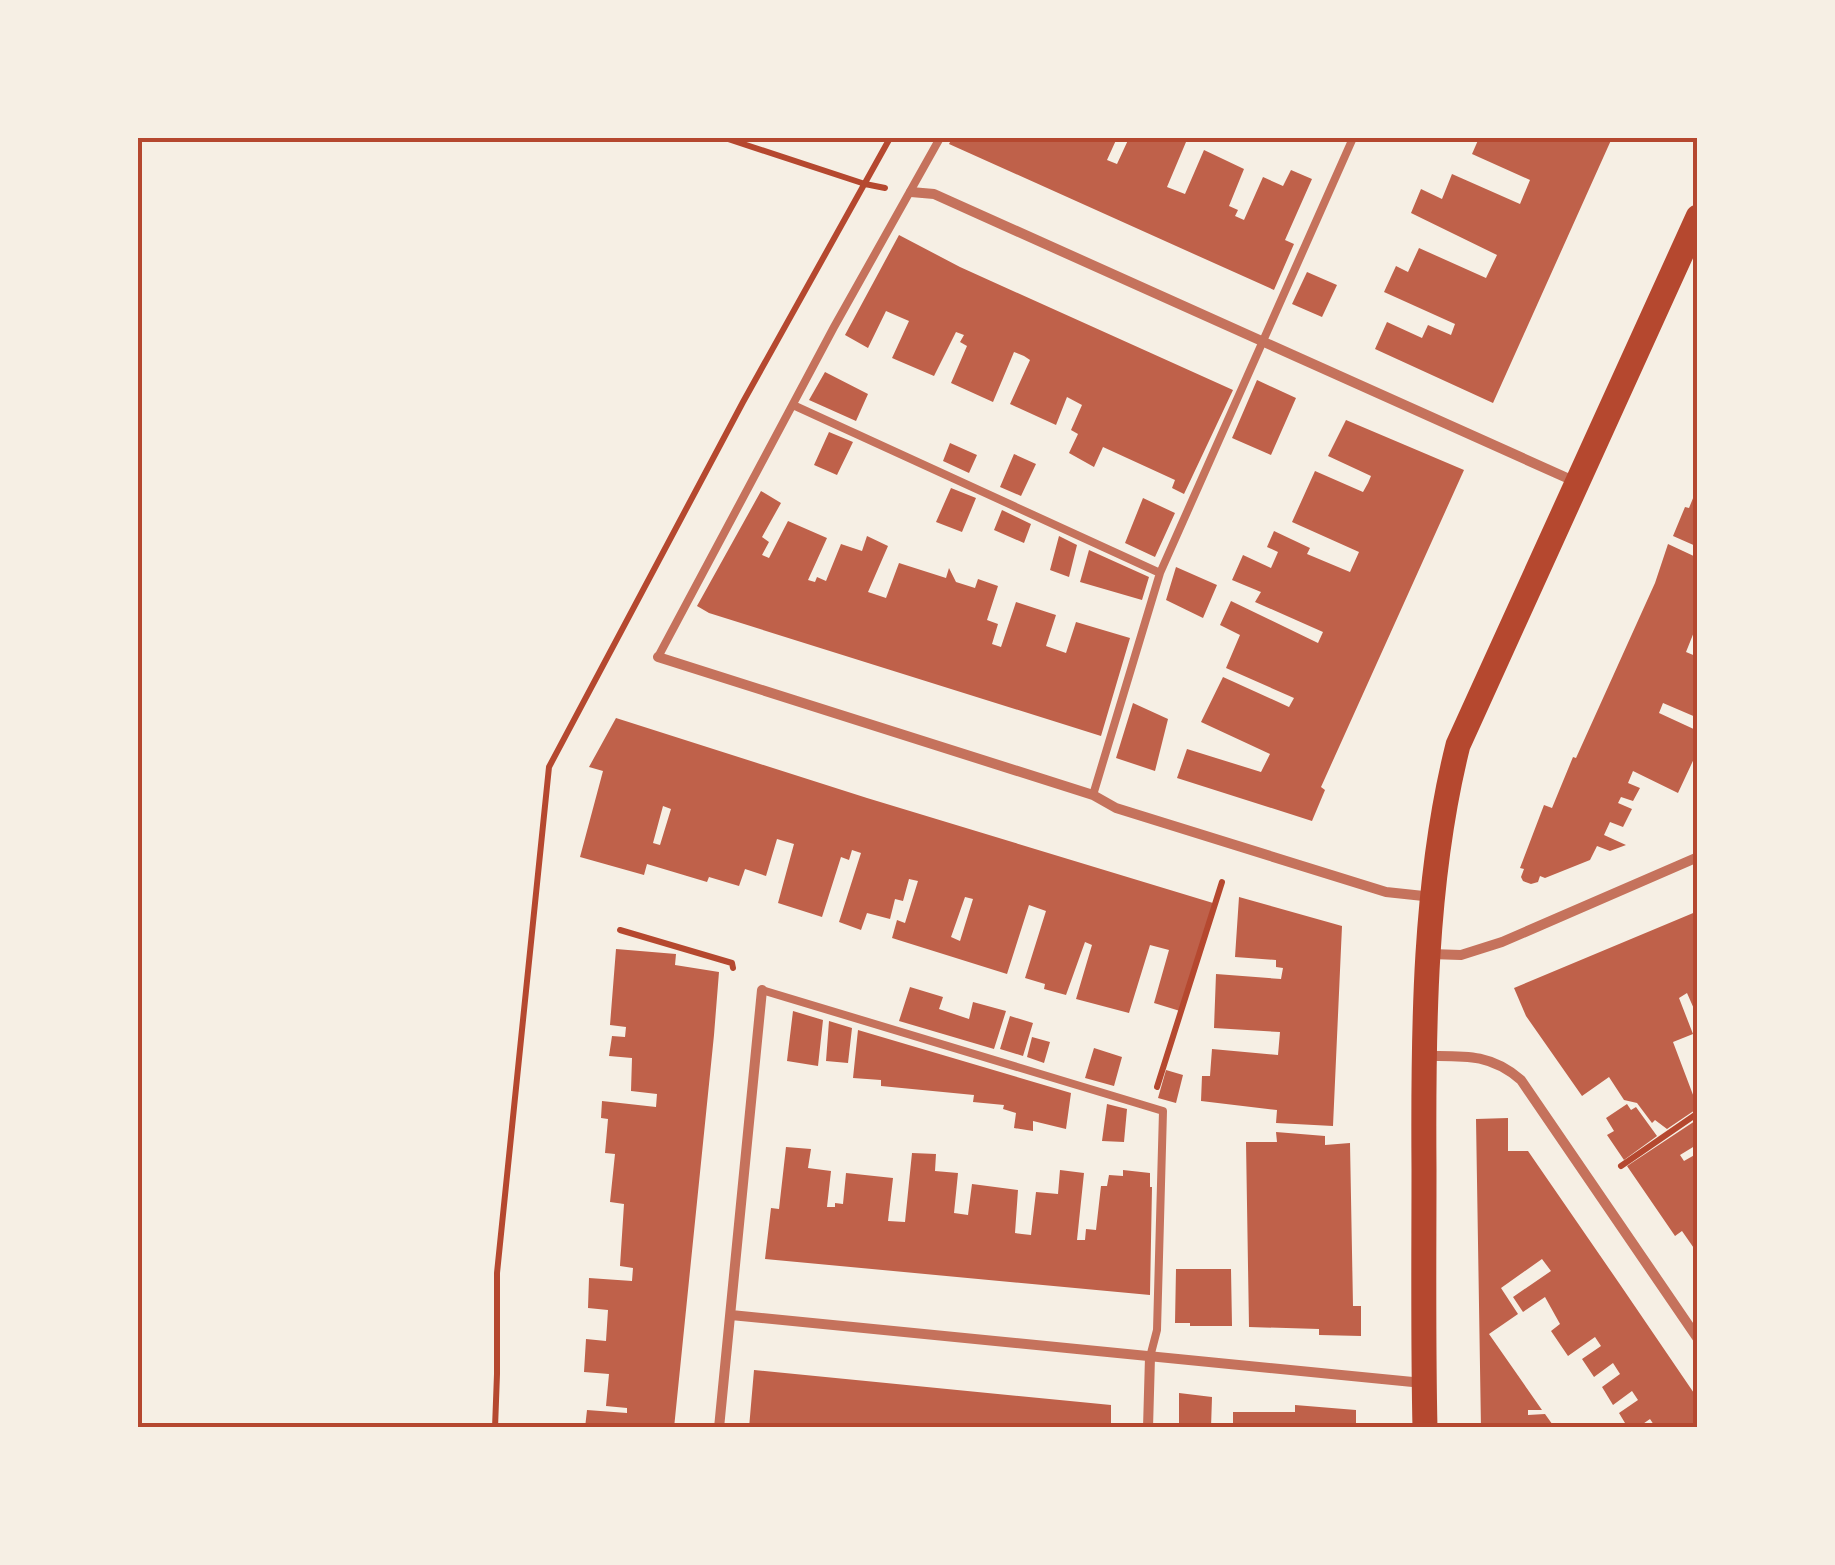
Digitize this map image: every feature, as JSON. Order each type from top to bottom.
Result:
[{"type":"main road","points":[[1425,1428],[1423,1056],[1434,897],[1446,801],[1458,745],[1698,217]]},
{"type":"street","points":[[911,192],[934,194],[1577,483]]},
{"type":"street","points":[[658,657],[1094,795],[1116,808],[1386,892],[1434,897]]},
{"type":"street","points":[[1429,954],[1461,955],[1502,942],[1698,857]]},
{"type":"street","points":[[719,1428],[762,990]]},
{"type":"street","points":[[1423,1056],[1488,1059],[1506,1067],[1532,1093],[1698,1338]]},
{"type":"street","points":[[730,1315],[1424,1383]]},
{"type":"street","points":[[1148,1428],[1150,1357]]},
{"type":"lane","points":[[658,657],[940,138]]},
{"type":"lane","points":[[1094,795],[1160,573],[1353,138]]},
{"type":"lane","points":[[794,405],[1160,573]]},
{"type":"lane","points":[[762,990],[1163,1111],[1157,1330],[1150,1357]]},
{"type":"path","points":[[495,1428],[497,1273],[549,766],[743,402],[890,138]]},
{"type":"path","points":[[728,139],[865,184],[896,190]]},
{"type":"path","points":[[1151,1108],[1222,882]]},
{"type":"path","points":[[620,930],[732,962],[733,968]]},
{"type":"path","points":[[1621,1166],[1698,1113]]},
{"type":"building","points":[[952,138],[1117,138],[1107,160],[1117,164],[1129,138],[1175,138],[1186,142],[1167,187],[1185,194],[1204,150],[1244,169],[1229,206],[1238,210],[1235,216],[1244,220],[1263,177],[1283,186],[1291,170],[1312,179],[1285,240],[1294,244],[1274,290],[949,144]]},
{"type":"building","points":[[1479,138],[1612,138],[1493,403],[1375,349],[1387,322],[1422,338],[1428,325],[1451,335],[1455,324],[1384,292],[1396,266],[1408,272],[1419,248],[1486,278],[1497,255],[1411,213],[1421,189],[1442,199],[1452,174],[1520,204],[1530,180],[1472,154]]},
{"type":"building","points":[[899,235],[960,267],[1233,390],[1184,494],[1172,488],[1175,480],[1103,447],[1094,467],[1069,453],[1078,434],[1071,430],[1082,405],[1067,397],[1056,425],[1010,404],[1030,360],[1024,356],[1014,352],[993,402],[951,383],[967,346],[960,342],[964,335],[956,332],[934,376],[892,358],[909,321],[886,311],[868,348],[845,335]]},
{"type":"building","points":[[1307,272],[1337,285],[1322,317],[1292,304]]},
{"type":"building","points":[[825,372],[868,394],[856,421],[809,400]]},
{"type":"building","points":[[1257,380],[1296,398],[1271,455],[1232,438]]},
{"type":"building","points":[[1346,420],[1464,470],[1321,787],[1325,790],[1312,821],[1177,778],[1187,749],[1261,772],[1270,754],[1201,722],[1223,677],[1289,707],[1294,698],[1226,668],[1240,635],[1220,625],[1231,601],[1318,643],[1323,632],[1255,602],[1261,592],[1232,580],[1243,555],[1271,568],[1278,552],[1267,547],[1274,531],[1310,548],[1307,554],[1350,572],[1359,552],[1292,522],[1315,471],[1363,492],[1368,483],[1371,476],[1328,456]]},
{"type":"building","points":[[829,432],[853,442],[837,475],[814,465]]},
{"type":"building","points":[[950,443],[977,455],[969,473],[943,461]]},
{"type":"building","points":[[1014,454],[1036,464],[1021,496],[1000,487]]},
{"type":"building","points":[[1698,486],[1698,547],[1673,536]]},
{"type":"building","points":[[951,488],[976,498],[962,532],[936,522]]},
{"type":"building","points":[[761,491],[781,503],[762,537],[769,542],[762,555],[769,558],[788,521],[827,538],[808,580],[815,582],[817,577],[826,581],[841,544],[862,551],[867,536],[888,546],[868,592],[886,598],[899,563],[946,578],[949,568],[956,582],[975,588],[978,579],[998,586],[987,620],[998,624],[992,644],[1001,647],[1016,602],[1056,615],[1046,646],[1066,653],[1076,622],[1130,638],[1101,736],[697,606]]},
{"type":"building","points":[[1143,498],[1175,513],[1155,557],[1125,543]]},
{"type":"building","points":[[1002,510],[1031,524],[1024,543],[994,530]]},
{"type":"building","points":[[1059,536],[1077,545],[1069,577],[1050,570]]},
{"type":"building","points":[[1668,544],[1698,558],[1698,633],[1694,632],[1686,652],[1698,657],[1698,718],[1663,703],[1659,713],[1698,731],[1698,750],[1678,793],[1633,771],[1628,783],[1640,788],[1633,801],[1621,797],[1618,803],[1632,809],[1623,827],[1610,822],[1604,835],[1626,845],[1610,851],[1597,846],[1590,860],[1545,878],[1540,876],[1538,882],[1523,881],[1524,869],[1520,868],[1544,805],[1552,808],[1573,757],[1576,758],[1655,583]]},
{"type":"building","points":[[1089,550],[1149,577],[1142,600],[1080,582]]},
{"type":"building","points":[[1176,567],[1217,585],[1203,618],[1166,600]]},
{"type":"building","points":[[1133,703],[1168,719],[1155,771],[1116,758]]},
{"type":"building","points":[[616,718],[1213,903],[1180,1011],[1154,1003],[1169,950],[1150,945],[1129,1013],[1076,999],[1092,945],[1085,942],[1066,995],[1025,978],[1046,911],[1029,905],[1007,974],[892,938],[897,920],[905,923],[918,881],[909,879],[903,901],[895,899],[890,919],[867,913],[861,930],[839,922],[861,853],[852,850],[849,860],[841,857],[822,917],[778,903],[794,844],[777,839],[766,876],[745,869],[739,886],[709,877],[707,882],[647,864],[644,875],[580,857],[603,771],[589,767]],"holes":[[[663,806],[671,809],[660,845],[653,843]],[[965,897],[973,899],[960,941],[951,937]]]},
{"type":"building","points":[[1239,897],[1342,926],[1333,1126],[1276,1123],[1277,1110],[1201,1101],[1202,1076],[1210,1076],[1212,1049],[1278,1055],[1280,1032],[1214,1028],[1216,974],[1281,979],[1283,968],[1276,967],[1276,960],[1235,957]]},
{"type":"building","points":[[1698,911],[1698,1018],[1687,993],[1679,998],[1693,1034],[1673,1042],[1698,1108],[1667,1129],[1655,1120],[1652,1123],[1637,1103],[1624,1100],[1609,1077],[1582,1096],[1526,1016],[1514,988]]},
{"type":"building","points":[[616,949],[676,954],[675,965],[719,972],[674,1428],[585,1428],[587,1410],[627,1413],[627,1408],[606,1406],[609,1374],[584,1372],[586,1339],[606,1341],[608,1310],[588,1308],[589,1278],[632,1281],[633,1268],[620,1266],[624,1204],[610,1202],[615,1154],[605,1153],[608,1119],[601,1118],[602,1101],[656,1107],[657,1094],[631,1091],[632,1058],[609,1056],[612,1036],[625,1037],[626,1027],[610,1025]]},
{"type":"building","points":[[910,987],[943,997],[939,1009],[969,1019],[973,1002],[1006,1011],[994,1049],[899,1021]]},
{"type":"building","points":[[793,1011],[823,1020],[818,1066],[787,1061]]},
{"type":"building","points":[[1010,1016],[1033,1023],[1023,1056],[1000,1049]]},
{"type":"building","points":[[829,1021],[852,1028],[848,1063],[826,1061]]},
{"type":"building","points":[[858,1030],[1071,1093],[1066,1129],[1033,1121],[1033,1131],[1014,1128],[1016,1113],[1003,1109],[1004,1105],[973,1102],[974,1095],[881,1086],[881,1080],[853,1078]]},
{"type":"building","points":[[1032,1037],[1050,1042],[1044,1063],[1027,1057]]},
{"type":"building","points":[[1094,1048],[1122,1057],[1114,1086],[1085,1078]]},
{"type":"building","points":[[1166,1070],[1183,1075],[1176,1103],[1158,1098]]},
{"type":"building","points":[[1107,1104],[1127,1109],[1124,1142],[1102,1141]]},
{"type":"building","points":[[1627,1104],[1631,1110],[1636,1107],[1657,1136],[1624,1160],[1607,1135],[1614,1131],[1606,1118]]},
{"type":"building","points":[[1508,1118],[1508,1151],[1528,1151],[1619,1283],[1698,1399],[1698,1428],[1656,1428],[1650,1419],[1637,1428],[1628,1428],[1619,1413],[1638,1400],[1632,1391],[1613,1405],[1602,1387],[1620,1374],[1613,1363],[1594,1377],[1582,1359],[1601,1346],[1595,1337],[1568,1356],[1551,1331],[1560,1324],[1545,1297],[1523,1312],[1513,1297],[1551,1271],[1542,1259],[1501,1288],[1518,1314],[1489,1334],[1542,1410],[1528,1410],[1528,1415],[1545,1414],[1555,1428],[1481,1428],[1476,1119]]},
{"type":"building","points":[[1698,1119],[1698,1144],[1680,1155],[1684,1161],[1698,1153],[1698,1254],[1682,1231],[1675,1236],[1627,1166]]},
{"type":"building","points":[[1276,1132],[1325,1136],[1325,1145],[1350,1143],[1353,1306],[1361,1306],[1361,1336],[1319,1335],[1319,1329],[1249,1327],[1246,1142],[1277,1142]]},
{"type":"building","points":[[786,1147],[811,1149],[808,1168],[831,1171],[827,1207],[843,1204],[846,1173],[893,1178],[888,1221],[905,1222],[912,1153],[936,1154],[935,1171],[958,1173],[954,1213],[968,1215],[972,1184],[1018,1190],[1015,1233],[1031,1235],[1036,1192],[1058,1194],[1060,1170],[1084,1173],[1077,1240],[1085,1240],[1086,1229],[1096,1230],[1101,1186],[1107,1186],[1109,1175],[1123,1176],[1123,1170],[1150,1173],[1150,1295],[765,1259],[771,1208],[779,1209]]},
{"type":"building","points":[[1176,1269],[1231,1269],[1232,1326],[1175,1323]]},
{"type":"building","points":[[754,1370],[1111,1405],[1111,1428],[785,1428],[785,1423],[776,1423],[776,1428],[749,1428]]},
{"type":"building","points":[[1179,1393],[1212,1397],[1211,1428],[1179,1428]]},
{"type":"building","points":[[1295,1405],[1356,1410],[1356,1428],[1233,1428],[1233,1412],[1295,1412]]}]
